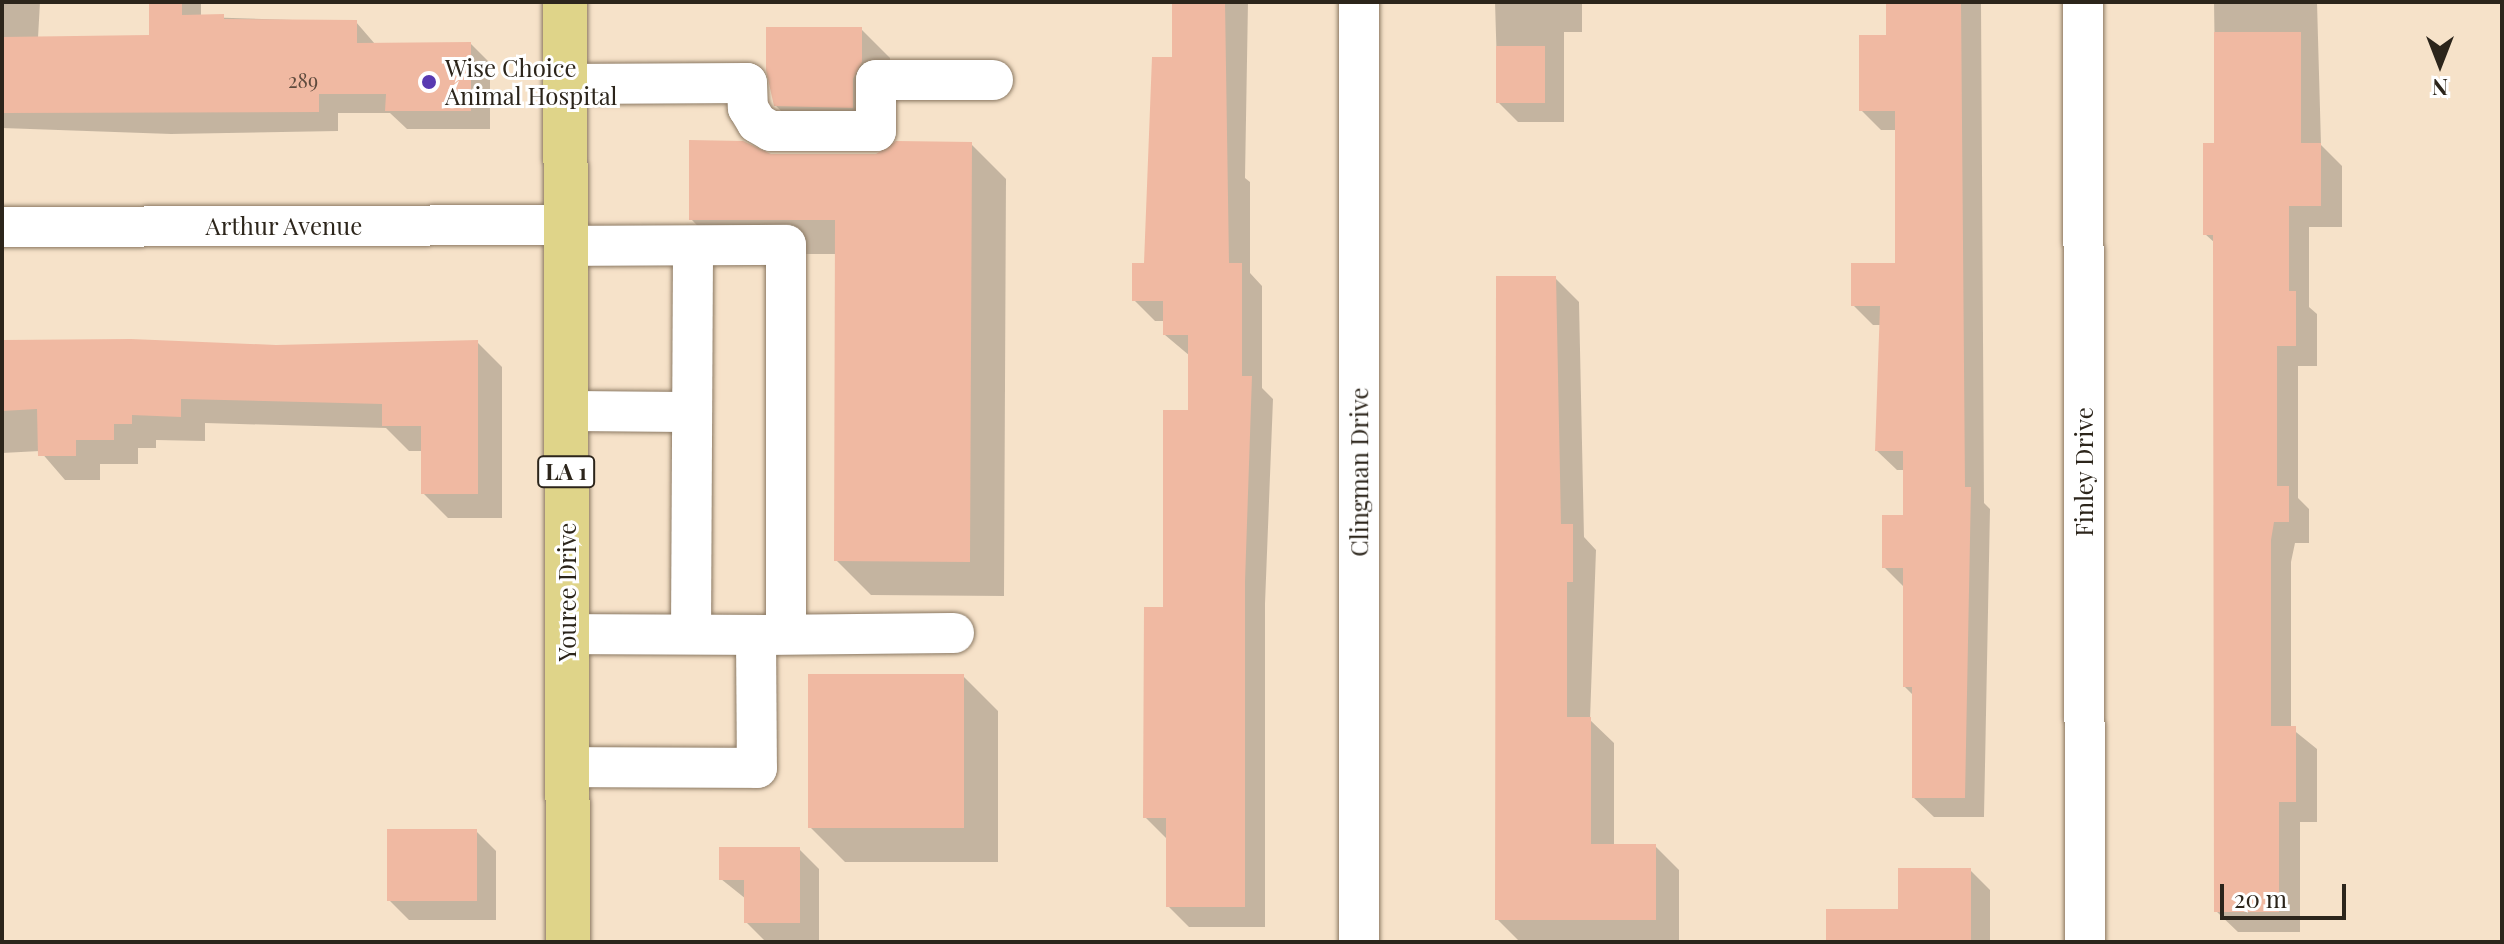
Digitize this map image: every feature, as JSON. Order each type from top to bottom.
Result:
[{"type":"main road","name":"Youree Drive","points":[[565,2],[568,942]]},
{"type":"street","name":"Clingman Drive","points":[[1359,2],[1359,942]]},
{"type":"street","name":"Finley Drive","points":[[2083,2],[2085,942]]},
{"type":"street","points":[[565,84],[747,83],[748,108],[757,123],[771,131],[876,131],[876,80],[993,80]]},
{"type":"street","name":"Arthur Avenue","points":[[2,227],[566,236],[693,246],[786,245],[771,634]]},
{"type":"street","points":[[691,634],[693,246]]},
{"type":"street","points":[[566,411],[692,412]]},
{"type":"street","points":[[567,634],[954,633]]},
{"type":"street","points":[[567,767],[757,768],[771,634]]},
{"type":"building","points":[[149,2],[182,2],[182,15],[224,14],[224,19],[357,20],[357,43],[471,42],[471,111],[385,111],[386,94],[319,94],[319,112],[2,113],[2,37],[149,35]]},
{"type":"building","points":[[1172,2],[1225,2],[1229,263],[1242,263],[1242,376],[1252,376],[1245,582],[1245,907],[1166,907],[1166,818],[1143,818],[1144,607],[1163,607],[1163,410],[1188,410],[1188,335],[1163,335],[1163,301],[1132,301],[1132,263],[1144,263],[1152,57],[1172,57]]},
{"type":"building","points":[[1886,2],[1961,2],[1965,487],[1971,487],[1965,798],[1912,798],[1912,687],[1903,687],[1903,568],[1882,568],[1882,515],[1903,515],[1903,451],[1875,451],[1880,306],[1851,306],[1851,263],[1895,263],[1895,111],[1859,111],[1859,35],[1886,35]]},
{"type":"building","points":[[766,27],[862,27],[862,62],[853,79],[853,108],[774,106],[766,70]]},
{"type":"building","points":[[2214,32],[2301,32],[2301,143],[2321,143],[2321,206],[2289,206],[2289,291],[2296,291],[2296,346],[2277,346],[2277,486],[2289,486],[2289,522],[2274,522],[2271,540],[2271,726],[2296,726],[2296,802],[2279,802],[2279,912],[2214,912],[2213,235],[2203,235],[2203,143],[2214,143]]},
{"type":"building","points":[[1496,46],[1545,46],[1545,103],[1496,103]]},
{"type":"building","points":[[689,140],[743,141],[771,154],[876,154],[896,141],[972,142],[970,562],[834,561],[835,220],[689,220]]},
{"type":"building","points":[[1496,276],[1556,276],[1561,524],[1573,524],[1573,582],[1567,582],[1567,717],[1591,717],[1591,844],[1656,844],[1656,920],[1495,920]]},
{"type":"building","points":[[131,339],[276,345],[478,340],[478,494],[421,494],[421,426],[382,426],[382,404],[181,399],[181,417],[132,415],[132,424],[114,424],[114,440],[76,440],[76,456],[38,456],[37,409],[2,411],[2,340]]},
{"type":"building","points":[[808,674],[964,674],[964,828],[808,828]]},
{"type":"building","points":[[387,829],[477,829],[477,901],[387,901]]},
{"type":"building","points":[[719,847],[800,847],[800,923],[744,923],[744,880],[719,880]]},
{"type":"building","points":[[1898,868],[1971,868],[1971,942],[1826,942],[1826,909],[1898,909]]},
{"type":"place","name":"Wise Choice Animal Hospital","points":[[429,82]]}]
